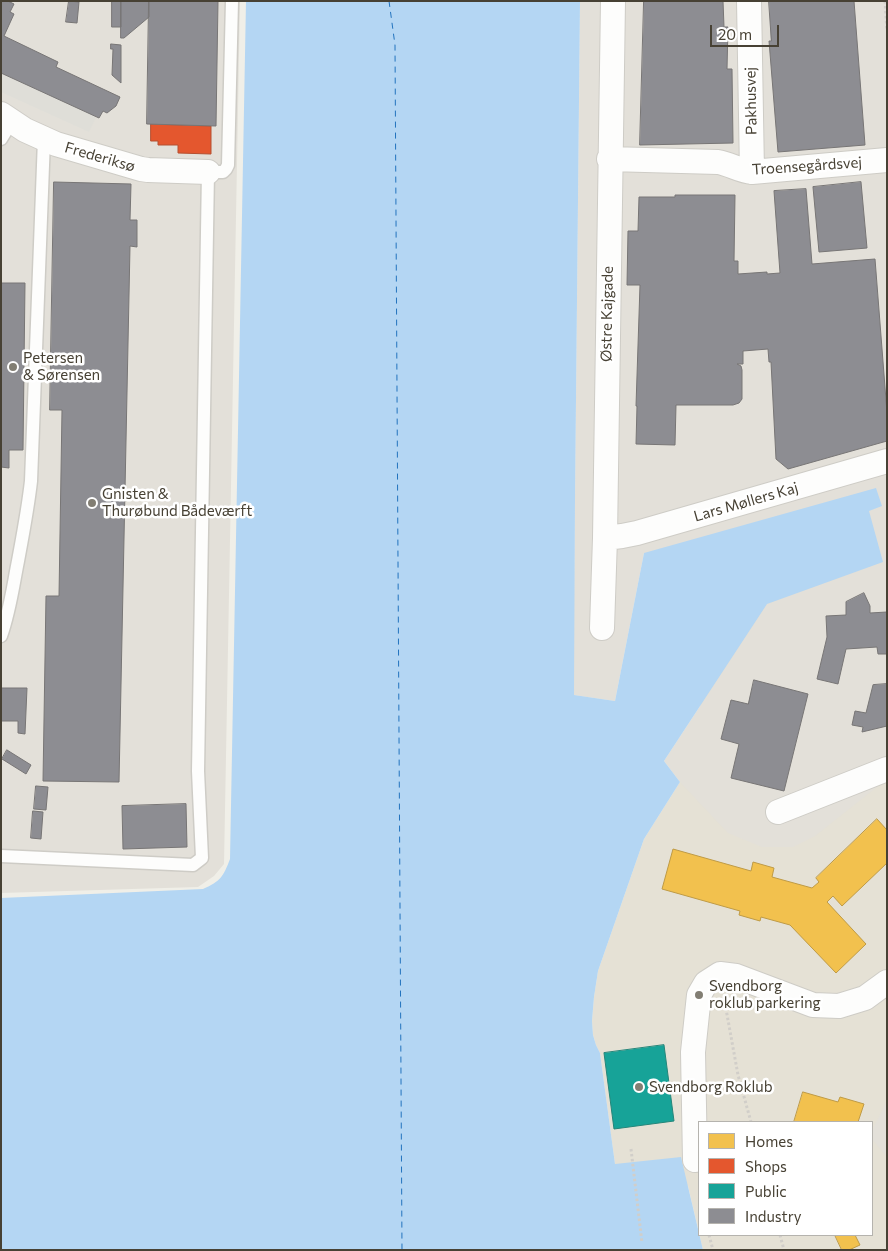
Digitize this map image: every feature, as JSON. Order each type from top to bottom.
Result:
[{"type":"street","name":"Østre Kajgade","points":[[602,628],[605,538],[612,1]]},
{"type":"street","name":"Pakhusvej","points":[[749,1],[752,172]]},
{"type":"street","name":"Frederiksø","points":[[5,125],[25,130],[56,144],[141,169],[208,172]]},
{"type":"street","name":"Troensegårdsvej","points":[[609,159],[723,162],[752,172],[887,160]]},
{"type":"street","name":"Lars Møllers Kaj","points":[[605,538],[637,533],[887,462]]},
{"type":"street","points":[[778,812],[887,769]]},
{"type":"street","points":[[695,1160],[693,1052],[699,995],[706,983],[720,974],[736,976],[813,1005],[839,1006],[864,998],[887,982]]},
{"type":"lane","points":[[1,856],[192,865],[202,858],[198,771],[208,172],[223,172],[228,165],[232,1]]},
{"type":"lane","points":[[1,636],[7,619],[31,481],[44,139]]},
{"type":"path","points":[[885,1],[887,31]]},
{"type":"path","points":[[720,974],[738,1075],[750,1121]]},
{"type":"path","points":[[631,1149],[642,1243]]},
{"type":"path","points":[[709,1236],[713,1250]]},
{"type":"path","points":[[780,1236],[784,1250]]},
{"type":"shaded area","points":[[1,1],[240,1],[224,864],[214,876],[198,887],[1,893]]},
{"type":"shaded area","points":[[580,1],[887,1],[887,779],[815,836],[793,847],[762,847],[728,833],[680,782],[664,761],[767,604],[883,562],[644,553],[615,701],[573,695]]},
{"type":"shaded area","points":[[887,1],[887,1250],[703,1250],[699,1236],[873,1236],[873,1121],[698,1121],[698,1229],[688,1186],[615,1164],[600,1053],[593,1035],[594,997],[598,971],[644,839],[680,782]]},
{"type":"shaded area","points":[[1,73],[96,117],[89,132],[1,92]]},
{"type":"shaded area","points":[[887,1100],[887,1157],[873,1140],[873,1129]]},
{"type":"water","points":[[246,1],[580,1],[574,695],[615,701],[644,553],[876,488],[882,506],[869,511],[883,562],[767,604],[664,761],[680,782],[644,839],[598,971],[592,1021],[593,1035],[600,1053],[615,1164],[681,1157],[698,1229],[698,1236],[700,1236],[703,1250],[1,1250],[1,898],[203,889],[221,878],[230,859]]},
{"type":"building: Homes","points":[[877,819],[887,830],[887,863],[842,906],[833,896],[827,902],[866,944],[836,973],[790,925],[761,917],[760,921],[739,915],[740,911],[662,889],[673,849],[751,871],[753,862],[774,868],[772,877],[812,888],[819,882],[816,878]]},
{"type":"building: Homes","points":[[803,1092],[838,1102],[840,1097],[864,1104],[858,1121],[794,1121]]},
{"type":"building: Homes","points":[[835,1236],[856,1236],[860,1245],[849,1250],[842,1250]]},
{"type":"building: Shops","points":[[151,124],[211,126],[211,154],[178,153],[178,145],[158,145],[158,141],[151,141]]},
{"type":"building: Public","name":"Svendborg Roklub","points":[[664,1045],[674,1121],[614,1129],[604,1053]]},
{"type":"building: Industry","points":[[1,1],[8,1],[14,4],[10,12],[14,14],[4,36],[58,62],[56,67],[120,97],[116,106],[107,113],[103,111],[99,118],[1,73]]},
{"type":"building: Industry","points":[[69,1],[79,2],[77,23],[66,22]]},
{"type":"building: Industry","points":[[112,1],[121,1],[121,27],[112,27]]},
{"type":"building: Industry","points":[[121,1],[149,1],[149,17],[124,38],[121,38]]},
{"type":"building: Industry","points":[[149,1],[218,1],[216,126],[147,124]]},
{"type":"building: Industry","points":[[644,1],[723,1],[724,27],[728,27],[727,69],[732,69],[733,143],[640,145]]},
{"type":"building: Industry","points":[[769,1],[854,1],[865,145],[778,152],[769,41],[771,41]]},
{"type":"building: Industry","points":[[111,44],[121,45],[121,83],[112,75],[113,49],[111,49]]},
{"type":"building: Industry","name":"Gnisten & Thurøbund Bådeværft","points":[[54,182],[131,184],[130,220],[137,220],[137,247],[130,246],[119,782],[43,781],[46,596],[59,596],[62,410],[50,410]]},
{"type":"building: Industry","points":[[861,182],[867,248],[819,252],[813,187]]},
{"type":"building: Industry","points":[[806,189],[812,264],[875,259],[887,413],[887,441],[788,469],[776,459],[771,362],[769,362],[768,349],[743,351],[743,364],[737,364],[741,366],[742,370],[742,399],[739,403],[733,405],[676,405],[675,445],[636,444],[640,285],[627,285],[628,231],[638,231],[639,197],[735,195],[734,261],[738,261],[738,274],[767,272],[767,274],[780,273],[774,191]]},
{"type":"building: Industry","name":"Petersen & Sørensen","points":[[1,283],[25,283],[23,450],[9,450],[9,468],[1,467]]},
{"type":"building: Industry","points":[[864,593],[870,606],[870,613],[887,612],[887,654],[878,654],[877,647],[846,649],[838,684],[817,679],[827,637],[826,616],[846,615],[846,602]]},
{"type":"building: Industry","points":[[754,680],[808,694],[784,791],[731,778],[739,744],[721,739],[731,700],[748,704]]},
{"type":"building: Industry","points":[[887,684],[887,726],[862,732],[863,727],[852,725],[855,711],[866,713],[873,685]]},
{"type":"building: Industry","points":[[1,688],[27,688],[25,734],[18,733],[18,721],[1,721]]},
{"type":"building: Industry","points":[[7,750],[31,765],[26,774],[2,759]]},
{"type":"building: Industry","points":[[36,786],[48,787],[46,810],[34,809]]},
{"type":"building: Industry","points":[[186,804],[187,847],[123,849],[122,806]]},
{"type":"building: Industry","points":[[33,811],[43,812],[41,839],[31,838]]},
{"type":"ferry route","points":[[389,1],[395,45],[402,1250]]},
{"type":"place","name":"Petersen & Sørensen","points":[[13,367]]},
{"type":"place","name":"Gnisten & Thurøbund Bådeværft","points":[[92,503]]},
{"type":"place","name":"Svendborg roklub parkering","points":[[699,995]]},
{"type":"place","name":"Svendborg Roklub","points":[[639,1087]]}]
